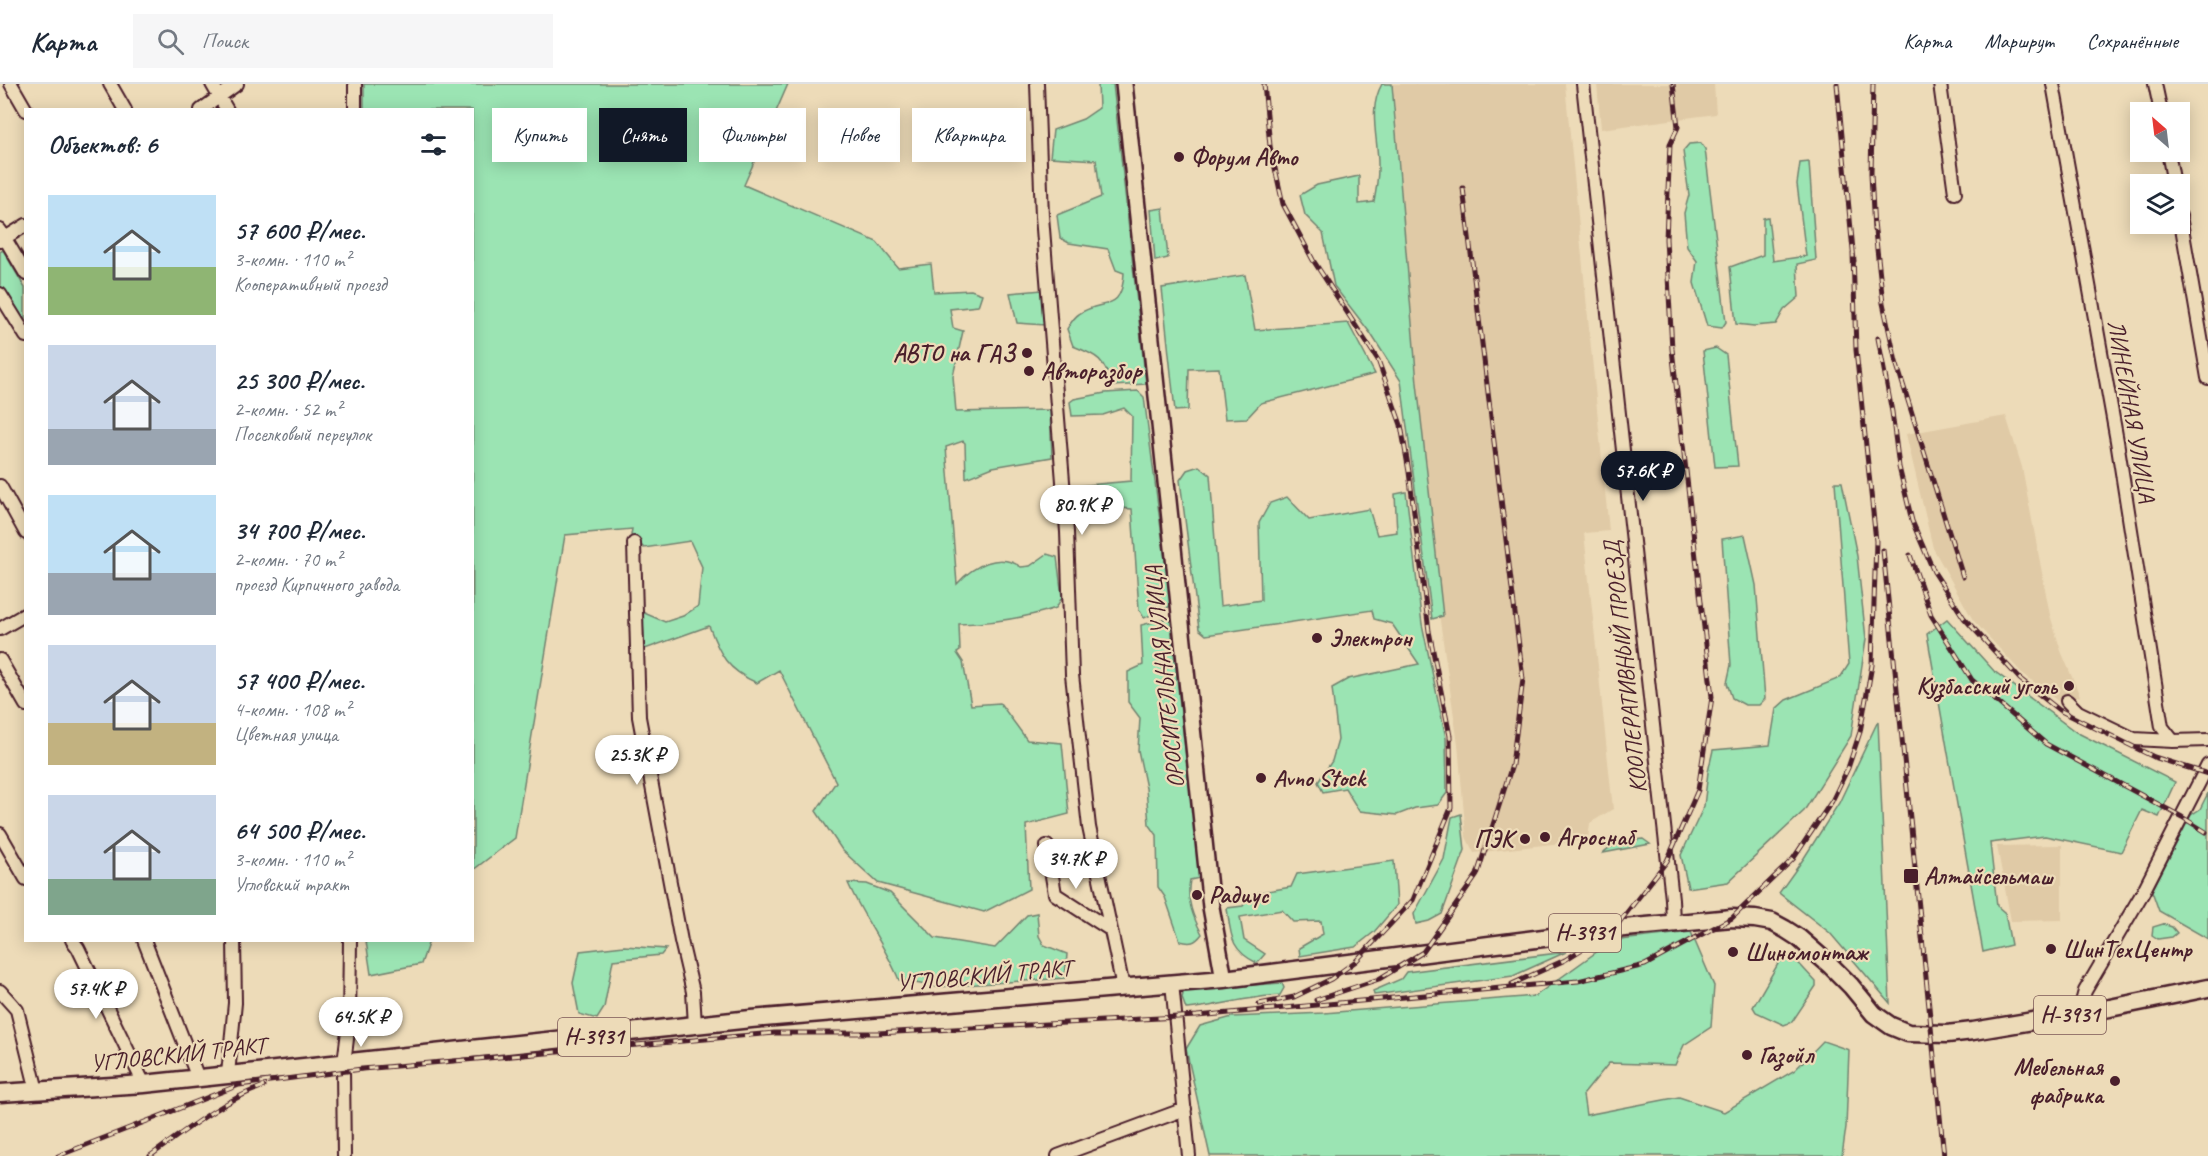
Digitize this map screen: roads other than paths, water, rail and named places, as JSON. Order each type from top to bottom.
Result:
[{"type":"highway","name":"УГЛОВСКИЙ ТРАКТ","points":[[0,1093],[144,1084],[695,1025],[1224,979],[1673,922],[1732,918],[1772,922],[1799,938],[1838,973],[1874,1014],[1908,1033],[1973,1031],[2079,1013]]},
{"type":"highway","name":"Н-3931","points":[[2079,1013],[2208,988]]},
{"type":"main road","name":"ОРОСИТЕЛЬНАЯ УЛИЦА","points":[[1124,84],[1211,907],[1224,979]]},
{"type":"street","points":[[12,84],[26,108]]},
{"type":"street","points":[[110,84],[123,108]]},
{"type":"street","points":[[213,84],[226,108]]},
{"type":"street","points":[[204,108],[237,84]]},
{"type":"street","points":[[355,84],[355,108]]},
{"type":"street","points":[[1037,84],[1042,216],[1067,532],[1072,675],[1089,827],[1124,987]]},
{"type":"street","name":"КООПЕРАТИВНЫЙ ПРОЕЗД","points":[[1583,84],[1673,922]]},
{"type":"street","points":[[1940,84],[1955,193]]},
{"type":"street","name":"ЛИНЕЙНАЯ УЛИЦА","points":[[2053,84],[2117,441],[2162,727],[2174,741]]},
{"type":"street","points":[[2156,84],[2159,102]]},
{"type":"street","points":[[24,226],[2,236],[24,271]]},
{"type":"street","points":[[2183,234],[2208,378]]},
{"type":"street","points":[[0,294],[24,333]]},
{"type":"street","points":[[0,486],[24,529]]},
{"type":"street","points":[[634,543],[639,717],[681,941],[693,992],[695,1025]]},
{"type":"street","points":[[0,629],[24,615]]},
{"type":"street","points":[[0,660],[24,702]]},
{"type":"street","points":[[2067,701],[2078,712],[2134,739],[2208,740]]},
{"type":"street","points":[[2079,1013],[2085,991],[2142,894],[2208,765]]},
{"type":"street","points":[[0,834],[24,876]]},
{"type":"street","points":[[1047,846],[1055,894],[1111,930]]},
{"type":"street","points":[[74,942],[144,1084]]},
{"type":"street","points":[[145,942],[198,1078]]},
{"type":"street","points":[[228,1074],[235,1003],[234,942]]},
{"type":"street","points":[[344,1156],[344,1061],[350,1023],[350,942]]},
{"type":"street","points":[[1186,982],[1185,1109],[1189,1156]]},
{"type":"street","points":[[0,991],[16,1010],[37,1091]]},
{"type":"street","points":[[1058,1156],[1185,1109]]},
{"type":"railway","points":[[1259,1004],[1294,997],[1331,979],[1356,961],[1413,900],[1451,808],[1450,736],[1429,631],[1401,425],[1378,360],[1313,260],[1283,204],[1270,146],[1264,84]]},
{"type":"railway","points":[[1512,984],[1565,960],[1614,929],[1667,861],[1698,790],[1712,697],[1672,349],[1666,239],[1670,144],[1678,127],[1673,84]]},
{"type":"railway","points":[[1837,84],[1854,261]]},
{"type":"railway","points":[[1873,84],[1871,173],[1874,230]]},
{"type":"railway","points":[[1316,1000],[1379,979],[1423,952],[1477,875],[1512,765],[1523,679],[1463,188]]},
{"type":"railway","points":[[1874,222],[1883,303],[1896,362],[1963,577]]},
{"type":"railway","points":[[58,1156],[239,1085],[362,1069],[775,1033],[877,1033],[1197,1016],[1578,981],[1645,965],[1732,918],[1793,859],[1832,801],[1848,768],[1860,732],[1872,665],[1876,541],[1856,350],[1853,253]]},
{"type":"railway","points":[[1878,338],[1892,412],[1899,467],[1912,521],[1934,572],[1964,618],[2020,679],[2059,710],[2154,757],[2208,774]]},
{"type":"railway","points":[[1883,550],[1944,1156]]},
{"type":"railway","points":[[1910,555],[1931,615],[1972,680],[2046,744],[2206,832]]},
{"type":"railway","points":[[150,1156],[219,1108],[264,1086]]},
{"type":"place","name":"Форум Авто","points":[[1179,157]]},
{"type":"place","name":"АВТО на ГАЗ","points":[[1027,353]]},
{"type":"place","name":"Авторазбор","points":[[1029,371]]},
{"type":"place","name":"Электрон","points":[[1317,638]]},
{"type":"place","name":"Кузбасский уголь","points":[[2069,686]]},
{"type":"place","name":"Avno Stoсk","points":[[1261,778]]},
{"type":"place","name":"Агроснаб","points":[[1545,837]]},
{"type":"place","name":"ПЭК","points":[[1525,839]]},
{"type":"place","name":"Алтайсельмаш","points":[[1911,876]]},
{"type":"place","name":"Радиус","points":[[1197,895]]},
{"type":"place","name":"ШинТехЦентр","points":[[2051,949]]},
{"type":"place","name":"Шиномонтаж","points":[[1733,952]]},
{"type":"place","name":"Газойл","points":[[1747,1055]]},
{"type":"place","name":"Мебельная фабрика","points":[[2115,1081]]}]
